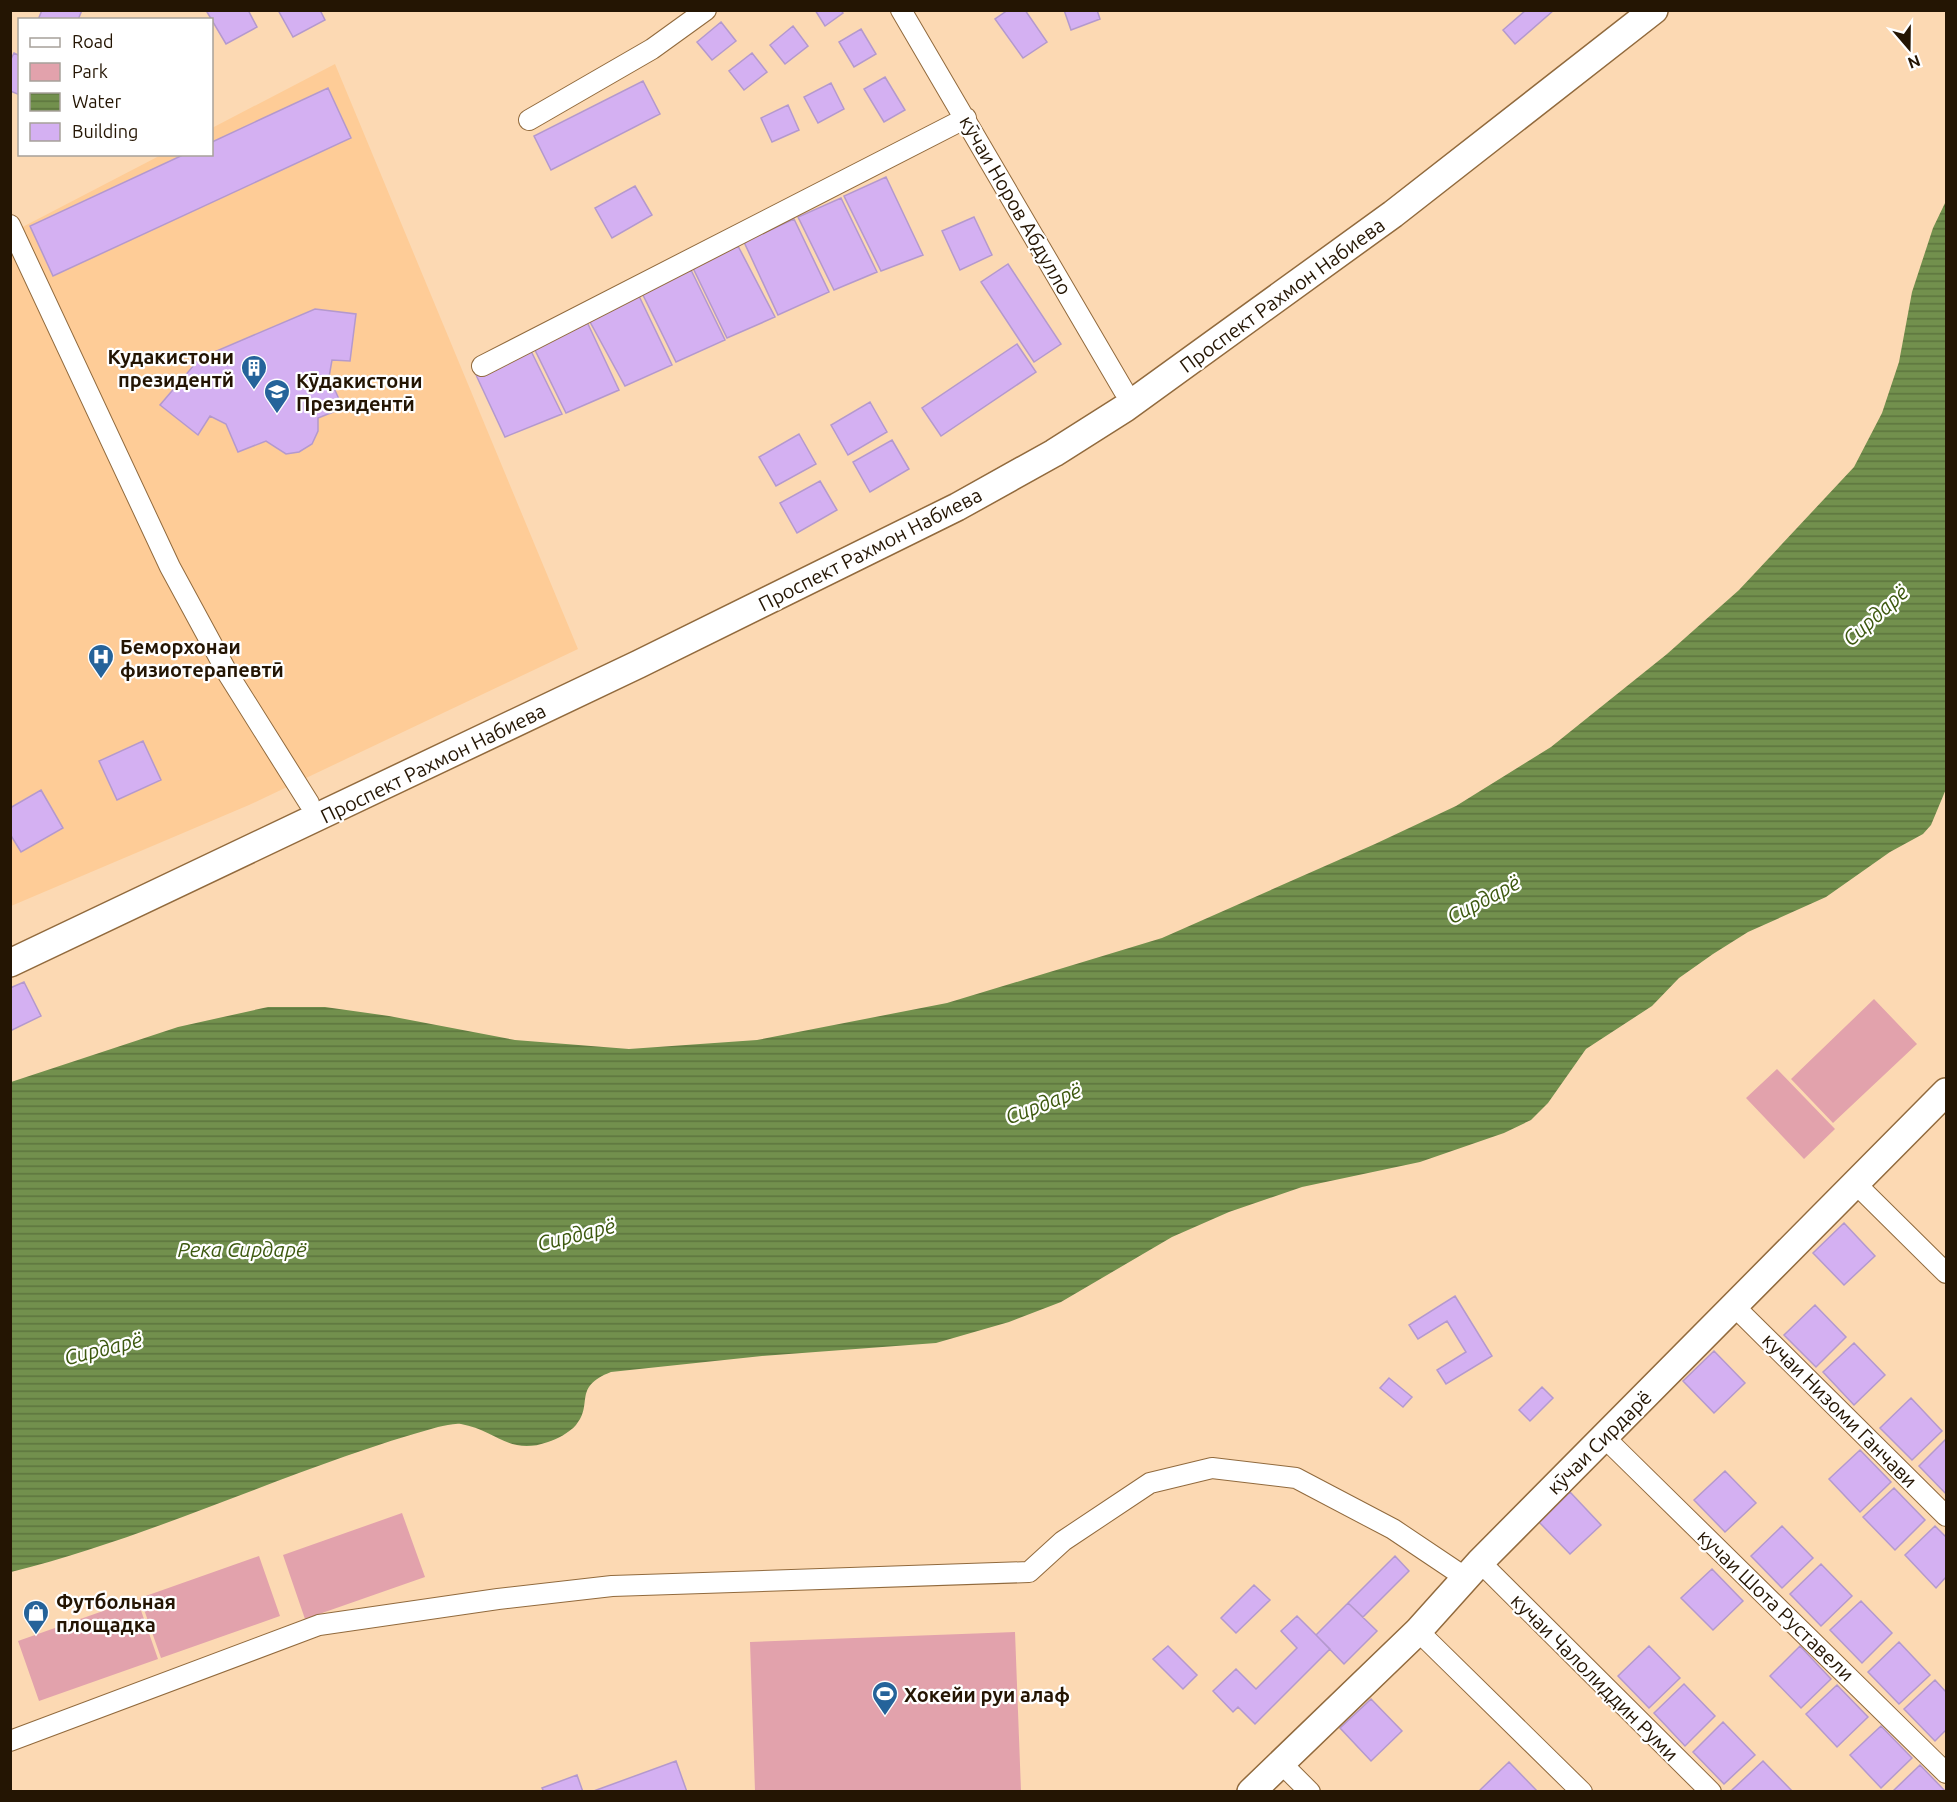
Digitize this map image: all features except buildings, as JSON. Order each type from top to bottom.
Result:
[{"type":"main road","name":"Проспект Рахмон Набиева","points":[[10,945],[702,618],[948,498],[1049,440],[1124,391],[1312,258],[1494,121],[1629,10]]},
{"type":"main road","name":"Проспект Рахмон Набиева","points":[[10,963],[650,658],[957,507],[1054,453],[1135,401],[1393,214],[1654,10]]},
{"type":"main road","name":"кӯчаи Сирдарё","points":[[1251,1791],[1418,1631],[1473,1570],[1733,1305],[1947,1092]]},
{"type":"street","points":[[529,120],[652,49],[706,10]]},
{"type":"street","name":"кӯчаи Норов Абдулло","points":[[905,14],[1124,391]]},
{"type":"street","points":[[482,366],[966,118]]},
{"type":"street","points":[[10,225],[170,567],[228,674],[309,803]]},
{"type":"street","points":[[1856,1184],[1947,1273]]},
{"type":"street","name":"кучаи Низоми Ганчави","points":[[1733,1305],[1947,1516]]},
{"type":"street","name":"кучаи Шота Руставели","points":[[1605,1437],[1947,1773]]},
{"type":"street","name":"кучаи Чалолиддин Руми","points":[[10,1741],[319,1625],[498,1599],[612,1586],[1029,1572],[1063,1541],[1150,1483],[1212,1468],[1296,1478],[1473,1570],[1711,1791]]},
{"type":"street","points":[[1418,1631],[1582,1791]]},
{"type":"street","points":[[1281,1763],[1310,1791]]},
{"type":"shaded area","name":"Кӯдакистони Президентӣ","points":[[335,64],[578,649],[249,805],[11,906],[11,233],[159,156],[213,156],[213,127]]},
{"type":"green space","points":[[1874,999],[1917,1044],[1833,1123],[1791,1079]]},
{"type":"green space","points":[[1777,1069],[1835,1129],[1804,1159],[1746,1098]]},
{"type":"green space","points":[[402,1513],[425,1577],[305,1619],[283,1555]]},
{"type":"green space","points":[[259,1556],[280,1616],[161,1658],[140,1598]]},
{"type":"green space","points":[[137,1599],[158,1659],[39,1701],[18,1641]]},
{"type":"green space","name":"Хокейи руи алаф","points":[[1015,1632],[1021,1791],[755,1791],[750,1642]]},
{"type":"water","name":"Река Сирдарё","points":[[1946,201],[1946,789],[1931,825],[1923,834],[1890,852],[1826,897],[1748,932],[1679,978],[1652,1006],[1586,1049],[1548,1103],[1531,1120],[1504,1133],[1420,1162],[1302,1187],[1229,1212],[1172,1237],[1061,1302],[1009,1322],[936,1343],[762,1356],[611,1372],[599,1378],[588,1390],[584,1410],[576,1425],[570,1431],[548,1442],[523,1446],[461,1424],[438,1427],[331,1461],[119,1540],[11,1572],[11,1082],[178,1027],[268,1007],[325,1007],[389,1016],[515,1040],[629,1049],[757,1040],[947,1003],[1162,938],[1375,844],[1456,806],[1551,747],[1667,654],[1739,590],[1854,467],[1882,413],[1899,362],[1912,292],[1933,228]]},
{"type":"place","name":"Кудакистони президентй","points":[[254,391]]},
{"type":"place","name":"Кӯдакистони Президентӣ","points":[[277,415]]},
{"type":"place","name":"Беморхонаи физиотерапевтӣ","points":[[101,680]]},
{"type":"place","name":"Футбольная площадка","points":[[36,1636]]},
{"type":"place","name":"Хокейи руи алаф","points":[[885,1717]]},
{"type":"water label","name":"Сирдарё","points":[[1875,615]]},
{"type":"water label","name":"Сирдарё","points":[[1483,899]]},
{"type":"water label","name":"Сирдарё","points":[[1043,1103]]},
{"type":"water label","name":"Сирдарё","points":[[576,1234]]},
{"type":"water label","name":"Сирдарё","points":[[103,1348]]}]
